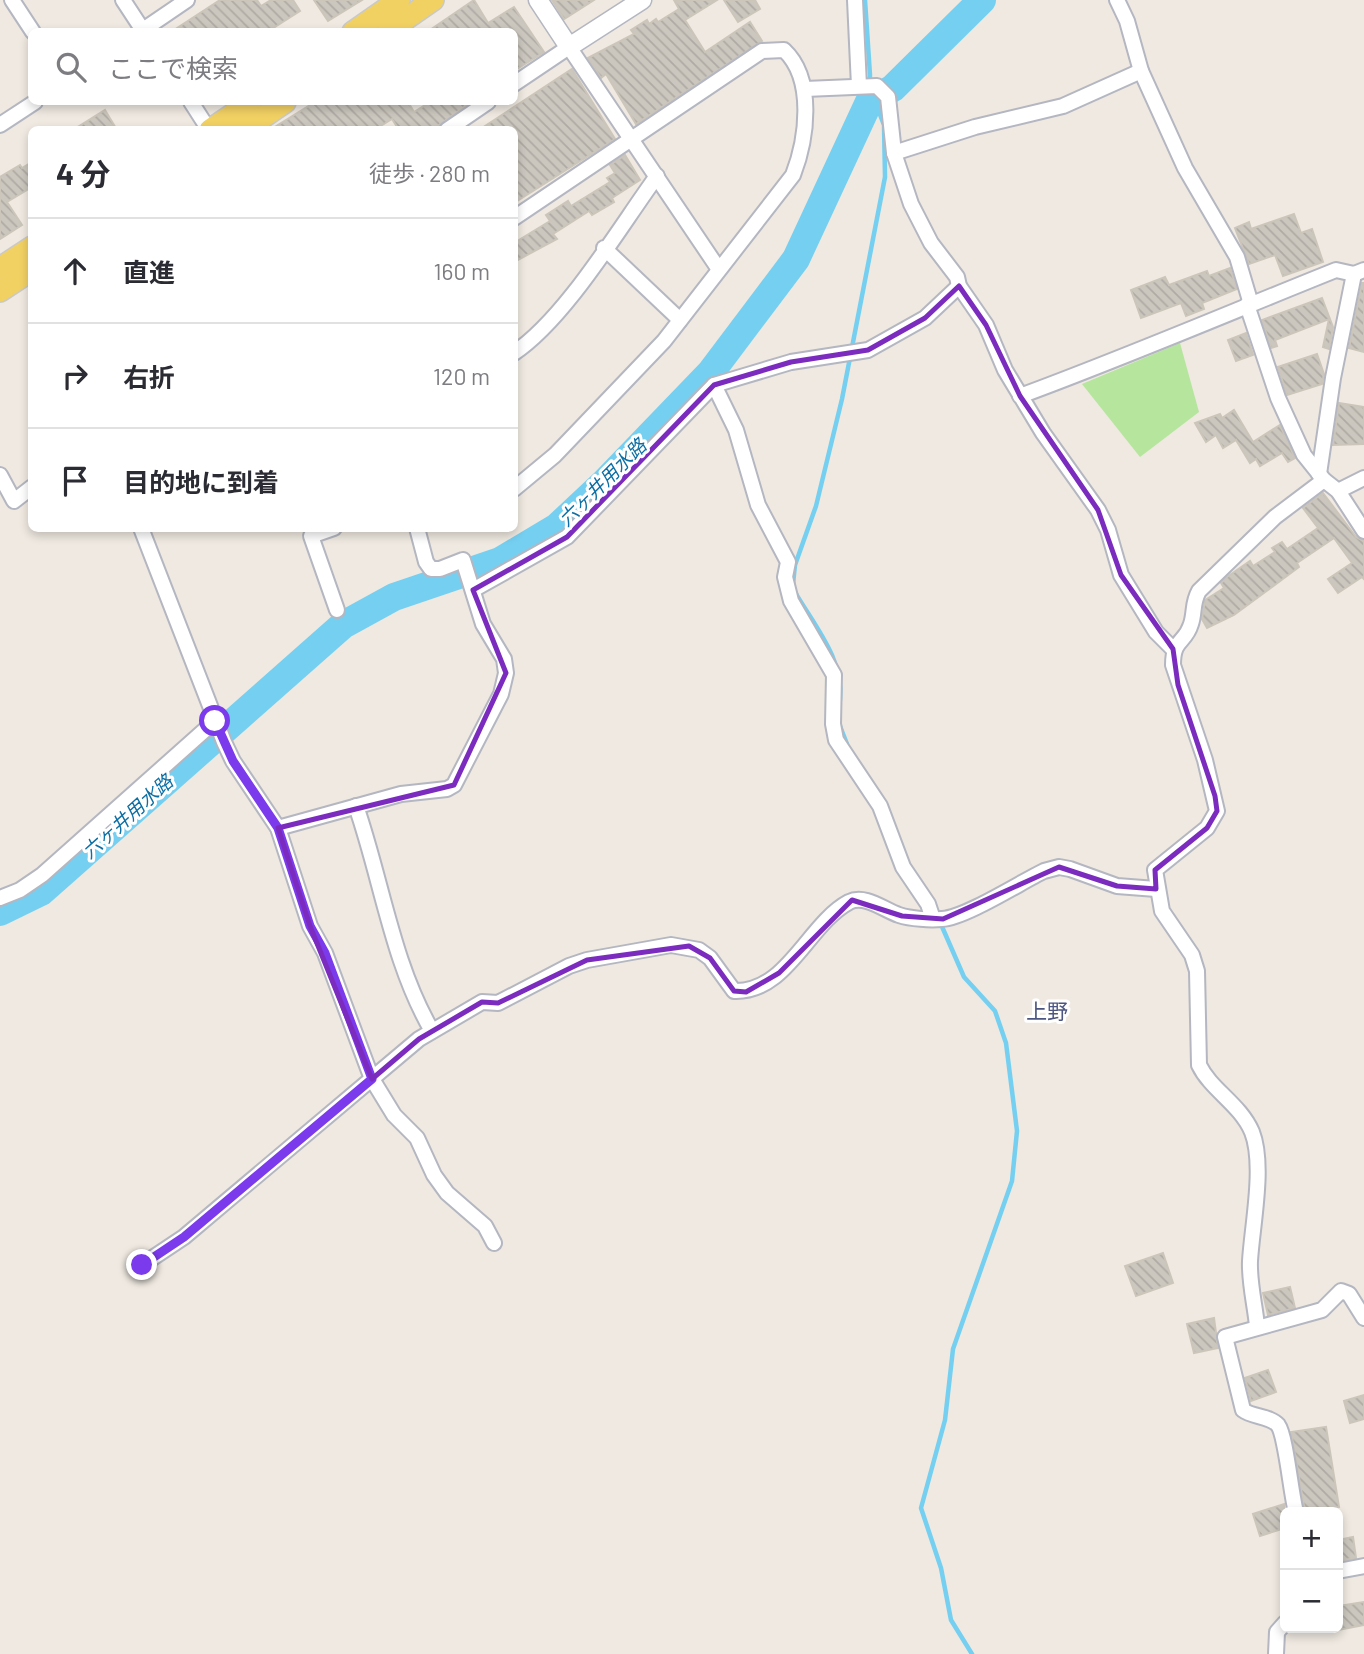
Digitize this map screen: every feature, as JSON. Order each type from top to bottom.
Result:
[{"type":"main road","points":[[359,28],[399,0]]},
{"type":"main road","points":[[393,28],[433,0]]},
{"type":"main road","points":[[216,126],[247,105]]},
{"type":"main road","points":[[250,126],[281,105]]},
{"type":"main road","points":[[0,268],[28,250]]},
{"type":"main road","points":[[0,291],[28,273]]},
{"type":"street","points":[[12,0],[30,28]]},
{"type":"street","points":[[123,0],[140,28]]},
{"type":"street","points":[[146,28],[187,0]]},
{"type":"street","points":[[538,0],[718,268]]},
{"type":"street","points":[[518,81],[642,0]]},
{"type":"street","points":[[855,0],[874,89],[911,204],[931,243],[957,277],[959,286],[986,325],[1020,396],[1098,510],[1108,530],[1121,575],[1157,632],[1173,649],[1178,685],[1205,760],[1217,811],[1207,828],[1155,870],[1156,889],[1162,911],[1192,955],[1197,971],[1199,1065],[1205,1077],[1226,1095],[1251,1131],[1253,1139],[1257,1201],[1250,1264],[1257,1326]]},
{"type":"street","points":[[1117,0],[1127,21],[1141,71],[1185,168],[1237,257],[1278,398],[1304,455],[1338,491],[1364,531]]},
{"type":"street","points":[[518,215],[762,51],[784,50],[795,61],[805,89],[801,154],[793,175],[680,320],[555,455],[518,486]]},
{"type":"street","points":[[894,153],[975,127],[1063,106],[1141,71]]},
{"type":"street","points":[[805,89],[874,89]]},
{"type":"street","points":[[0,125],[30,105]]},
{"type":"street","points":[[193,105],[207,126]]},
{"type":"street","points":[[453,126],[484,105]]},
{"type":"street","points":[[518,350],[538,335],[559,310],[657,176]]},
{"type":"street","points":[[604,248],[680,320]]},
{"type":"street","points":[[1020,396],[1130,356],[1170,335],[1336,270],[1359,272],[1333,378],[1322,477],[1275,517],[1199,591],[1192,603],[1191,625],[1173,649]]},
{"type":"street","points":[[469,579],[575,530],[714,385],[791,362],[850,354],[925,318],[959,286]]},
{"type":"street","points":[[714,385],[736,430],[758,505],[788,562],[785,577],[792,601],[834,675],[832,724],[836,740],[880,806],[903,867],[937,919]]},
{"type":"street","points":[[0,475],[14,501],[28,490]]},
{"type":"street","points":[[1338,491],[1364,478]]},
{"type":"street","points":[[143,532],[224,742],[233,761],[278,828],[310,926],[325,953],[372,1079],[394,1115],[417,1138],[433,1175],[447,1193],[485,1226],[494,1242]]},
{"type":"street","points":[[322,532],[311,537],[337,610]]},
{"type":"street","points":[[278,828],[401,794],[447,789],[454,785],[501,694],[506,673],[504,659],[483,624],[463,560],[440,569],[432,569],[426,562],[421,532]]},
{"type":"street","points":[[0,898],[20,890],[42,875],[216,723]]},
{"type":"street","points":[[356,806],[374,859],[391,930],[413,998],[432,1031]]},
{"type":"street","points":[[142,1265],[184,1237],[432,1031],[482,1002],[498,1003],[569,966],[671,945],[699,950],[710,958],[734,991],[746,992],[779,973],[840,908],[852,900],[864,900],[902,916],[937,919],[1044,871],[1059,867],[1117,886],[1156,889]]},
{"type":"street","points":[[1295,1507],[1281,1432],[1272,1420],[1250,1416],[1243,1410],[1224,1337],[1322,1310],[1341,1291],[1349,1294],[1364,1318]]},
{"type":"street","points":[[1343,1570],[1364,1566]]},
{"type":"street","points":[[1276,1654],[1277,1632],[1280,1629]]},
{"type":"highlighted area","points":[[959,286],[986,325],[1020,396],[1098,510],[1121,575],[1173,649],[1178,685],[1215,796],[1217,811],[1207,828],[1155,870],[1156,889],[1117,886],[1059,867],[943,919],[902,916],[852,900],[779,973],[746,992],[734,991],[710,958],[689,946],[587,960],[498,1003],[482,1002],[419,1039],[372,1079],[310,926],[278,828],[454,785],[506,673],[473,590],[567,537],[714,385],[791,362],[868,350],[925,318]]},
{"type":"green space","points":[[1180,343],[1199,412],[1140,457],[1082,384]]},
{"type":"building","points":[[220,0],[257,0],[261,6],[271,0],[293,0],[300,11],[273,28],[177,28]]},
{"type":"building","points":[[314,0],[362,0],[328,21]]},
{"type":"building","points":[[474,0],[488,23],[514,7],[544,52],[518,68],[518,28],[433,28]]},
{"type":"building","points":[[552,0],[594,0],[564,19]]},
{"type":"building","points":[[674,0],[717,0],[685,20],[705,52],[750,22],[762,41],[636,124],[606,74],[601,78],[588,58],[634,34],[631,30],[647,20],[649,24],[656,19],[658,22],[679,9]]},
{"type":"building","points":[[724,0],[755,0],[760,9],[738,22]]},
{"type":"building","points":[[572,69],[615,139],[518,200],[518,126],[485,126]]},
{"type":"building","points":[[310,105],[410,105],[414,112],[425,105],[467,105],[438,126],[396,126],[392,119],[381,126],[276,126]]},
{"type":"building","points":[[105,110],[115,126],[79,126]]},
{"type":"building","points":[[625,155],[640,180],[612,198],[614,202],[592,215],[589,211],[553,234],[557,239],[518,260],[518,241],[550,221],[546,215],[568,201],[571,206],[610,182],[607,178],[615,173],[610,165]]},
{"type":"building","points":[[28,164],[28,189],[7,202],[22,225],[0,239],[0,177],[20,165],[22,168]]},
{"type":"building","points":[[1294,214],[1301,233],[1312,229],[1323,262],[1283,276],[1275,255],[1249,264],[1235,228],[1249,222],[1251,229]]},
{"type":"building","points":[[1230,268],[1237,289],[1202,303],[1204,309],[1186,316],[1181,303],[1141,318],[1131,290],[1165,277],[1169,285],[1207,271],[1209,276]]},
{"type":"building","points":[[1364,283],[1364,352],[1349,348]]},
{"type":"building","points":[[1322,298],[1333,327],[1329,349],[1323,347],[1329,319],[1275,340],[1277,346],[1271,348],[1262,320]]},
{"type":"building","points":[[1246,333],[1253,355],[1236,361],[1228,340]]},
{"type":"building","points":[[1317,354],[1324,374],[1322,384],[1287,395],[1278,367]]},
{"type":"building","points":[[1339,403],[1364,407],[1364,444],[1333,445]]},
{"type":"building","points":[[1234,410],[1253,442],[1280,425],[1295,458],[1288,462],[1282,453],[1260,466],[1256,459],[1250,463],[1236,440],[1223,448],[1216,435],[1206,442],[1195,423],[1220,414],[1222,418]]},
{"type":"building","points":[[1323,493],[1356,537],[1364,541],[1364,579],[1362,577],[1338,593],[1328,579],[1352,563],[1334,538],[1297,563],[1299,567],[1234,615],[1207,628],[1202,619],[1205,600],[1224,588],[1221,583],[1250,561],[1253,566],[1275,552],[1272,548],[1282,542],[1287,549],[1318,528],[1303,508]]},
{"type":"building","points":[[1163,1253],[1173,1283],[1136,1296],[1125,1266]]},
{"type":"building","points":[[1290,1287],[1295,1308],[1268,1315],[1263,1293]]},
{"type":"building","points":[[1214,1318],[1218,1348],[1194,1353],[1187,1324]]},
{"type":"building","points":[[1268,1370],[1276,1392],[1251,1401],[1245,1378]]},
{"type":"building","points":[[1364,1395],[1364,1419],[1350,1423],[1344,1401]]},
{"type":"building","points":[[1326,1427],[1339,1507],[1304,1507],[1291,1432]]},
{"type":"building","points":[[1284,1504],[1284,1507],[1280,1507],[1280,1530],[1260,1536],[1253,1514]]},
{"type":"building","points":[[1353,1537],[1356,1558],[1343,1560],[1343,1539]]},
{"type":"building","points":[[1364,1602],[1364,1625],[1343,1629],[1343,1605]]},
{"type":"waterway","points":[[865,0],[869,102]]},
{"type":"waterway","name":"六ヶ井用水路","points":[[0,912],[41,892],[343,625],[394,597],[500,561],[557,527],[604,483],[711,372],[796,259],[869,102],[893,88],[982,0]]},
{"type":"waterway","points":[[793,584],[795,565],[816,506],[842,399],[885,177],[884,125],[874,99]]},
{"type":"waterway","points":[[795,592],[833,657],[838,671],[840,700]]},
{"type":"waterway","points":[[840,726],[847,744]]},
{"type":"waterway","points":[[940,922],[964,977],[995,1011],[1006,1043],[1017,1131],[1012,1181],[953,1349],[945,1420],[921,1508],[941,1568],[951,1620],[972,1654]]},
{"type":"district","name":"上野","points":[[1047,1010]]},
{"type":"route","points":[[142,1265],[184,1237],[372,1079],[325,953],[310,926],[299,897],[278,828],[233,761],[215,721]]}]
